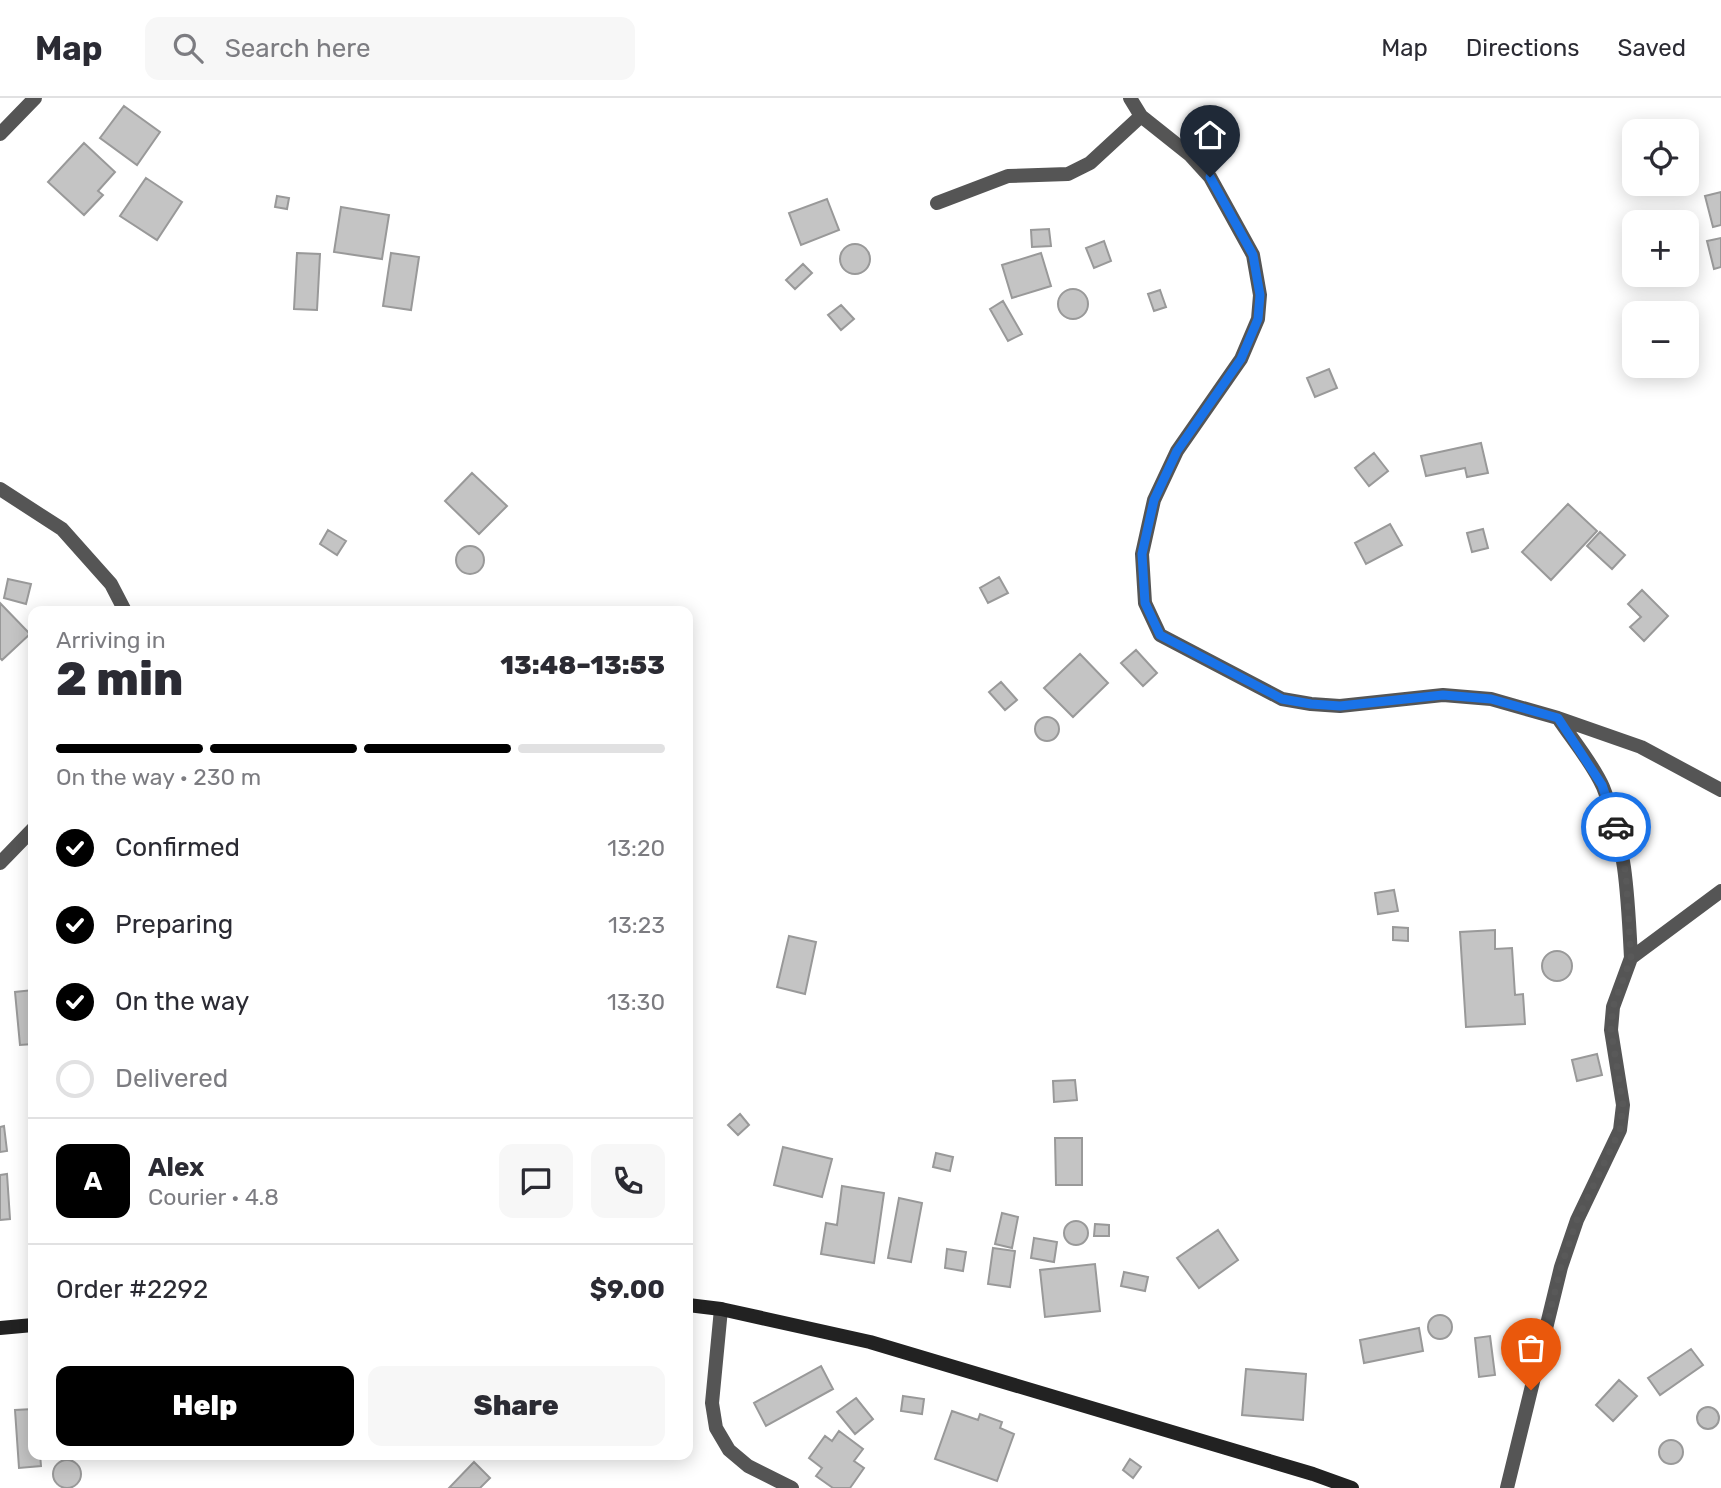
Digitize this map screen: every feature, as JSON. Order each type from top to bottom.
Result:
[{"type":"street","points":[[0,134],[35,98]]},
{"type":"street","points":[[1130,98],[1141,116],[1189,155],[1210,177],[1253,255],[1260,295],[1258,319],[1241,359],[1177,451],[1154,500],[1142,554],[1145,603],[1160,635],[1282,699],[1340,706],[1443,695],[1491,699],[1558,718],[1641,747],[1721,790]]},
{"type":"street","points":[[937,203],[1008,176],[1068,174],[1090,163],[1141,116]]},
{"type":"street","points":[[0,489],[62,529],[111,584],[122,606]]},
{"type":"street","points":[[1507,1488],[1561,1267],[1577,1220],[1620,1130],[1623,1105],[1611,1030],[1613,1007],[1631,958],[1626,874],[1620,838],[1602,785],[1558,718]]},
{"type":"street","points":[[0,863],[28,834]]},
{"type":"street","points":[[1631,958],[1721,891]]},
{"type":"street","points":[[693,1306],[870,1342],[1300,1470],[1352,1488]]},
{"type":"street","points":[[722,1310],[712,1403],[716,1428],[729,1450],[748,1466],[792,1488]]},
{"type":"street","points":[[0,1328],[28,1325]]},
{"type":"building","points":[[124,106],[160,132],[137,165],[100,138]]},
{"type":"building","points":[[84,143],[115,172],[98,191],[103,195],[84,215],[48,182]]},
{"type":"building","points":[[146,178],[182,202],[157,240],[120,216]]},
{"type":"building","points":[[1721,192],[1721,225],[1713,227],[1705,196]]},
{"type":"building","points":[[277,196],[289,198],[287,209],[275,207]]},
{"type":"building","points":[[827,199],[839,230],[801,245],[789,213]]},
{"type":"building","points":[[341,207],[389,215],[382,259],[334,252]]},
{"type":"building","points":[[1049,229],[1051,246],[1032,247],[1031,230]]},
{"type":"building","points":[[1721,238],[1721,267],[1714,269],[1707,241]]},
{"type":"building","points":[[1104,241],[1111,261],[1094,268],[1086,248]]},
{"type":"building","points":[[855,244],[866,248],[870,259],[866,270],[855,274],[844,270],[840,259],[844,248]]},
{"type":"building","points":[[297,253],[320,254],[317,310],[294,309]]},
{"type":"building","points":[[391,253],[419,257],[411,310],[383,306]]},
{"type":"building","points":[[1041,253],[1051,286],[1012,298],[1002,265]]},
{"type":"building","points":[[803,264],[812,273],[795,289],[786,280]]},
{"type":"building","points":[[1073,289],[1084,293],[1088,304],[1084,315],[1073,319],[1062,315],[1058,304],[1062,293]]},
{"type":"building","points":[[1160,290],[1166,307],[1154,311],[1148,294]]},
{"type":"building","points":[[1003,301],[1022,334],[1008,341],[990,309]]},
{"type":"building","points":[[841,305],[854,319],[841,330],[828,315]]},
{"type":"building","points":[[1329,369],[1337,388],[1315,397],[1307,378]]},
{"type":"building","points":[[1481,443],[1488,473],[1467,477],[1465,468],[1426,476],[1421,456]]},
{"type":"building","points":[[1374,453],[1388,471],[1369,486],[1355,468]]},
{"type":"building","points":[[472,473],[507,506],[479,534],[445,501]]},
{"type":"building","points":[[1568,504],[1597,531],[1551,580],[1522,552]]},
{"type":"building","points":[[1390,524],[1402,545],[1366,564],[1355,543]]},
{"type":"building","points":[[1483,529],[1488,548],[1472,552],[1467,533]]},
{"type":"building","points":[[328,530],[346,541],[337,555],[320,544]]},
{"type":"building","points":[[1600,532],[1625,555],[1612,569],[1587,546]]},
{"type":"building","points":[[470,546],[480,550],[484,560],[480,570],[470,574],[460,570],[456,560],[460,550]]},
{"type":"building","points":[[999,577],[1008,593],[988,603],[980,588]]},
{"type":"building","points":[[8,579],[31,584],[26,604],[4,598]]},
{"type":"building","points":[[1642,590],[1668,616],[1644,641],[1630,627],[1641,617],[1628,604]]},
{"type":"building","points":[[0,603],[28,632],[28,636],[2,660]]},
{"type":"building","points":[[1136,650],[1157,673],[1143,686],[1121,663]]},
{"type":"building","points":[[1080,654],[1108,683],[1073,717],[1044,688]]},
{"type":"building","points":[[1001,682],[1017,700],[1005,710],[989,692]]},
{"type":"building","points":[[1047,717],[1055,721],[1059,729],[1055,737],[1047,741],[1039,737],[1035,729],[1039,721]]},
{"type":"building","points":[[1394,890],[1398,911],[1378,914],[1375,893]]},
{"type":"building","points":[[1393,927],[1408,928],[1408,941],[1393,940]]},
{"type":"building","points":[[1495,930],[1495,949],[1512,948],[1515,995],[1523,994],[1525,1024],[1466,1027],[1460,932]]},
{"type":"building","points":[[789,936],[816,942],[805,994],[777,987]]},
{"type":"building","points":[[1557,951],[1568,955],[1572,966],[1568,977],[1557,981],[1546,977],[1542,966],[1546,955]]},
{"type":"building","points":[[28,991],[28,1044],[20,1045],[15,992]]},
{"type":"building","points":[[1597,1054],[1602,1075],[1577,1081],[1572,1060]]},
{"type":"building","points":[[1075,1080],[1077,1100],[1054,1102],[1053,1081]]},
{"type":"building","points":[[740,1114],[749,1125],[738,1135],[728,1125]]},
{"type":"building","points":[[4,1126],[7,1151],[0,1152],[0,1127]]},
{"type":"building","points":[[1055,1138],[1082,1138],[1082,1185],[1056,1185]]},
{"type":"building","points":[[783,1147],[832,1159],[822,1197],[774,1185]]},
{"type":"building","points":[[936,1153],[953,1157],[950,1171],[933,1167]]},
{"type":"building","points":[[7,1174],[10,1219],[0,1220],[0,1175]]},
{"type":"building","points":[[842,1186],[884,1193],[874,1263],[821,1254],[826,1223],[837,1225]]},
{"type":"building","points":[[899,1198],[922,1203],[911,1262],[888,1258]]},
{"type":"building","points":[[1002,1213],[1018,1217],[1012,1248],[995,1244]]},
{"type":"building","points":[[1076,1221],[1084,1225],[1088,1233],[1084,1241],[1076,1245],[1068,1241],[1064,1233],[1068,1225]]},
{"type":"building","points":[[1095,1224],[1109,1225],[1109,1236],[1094,1236]]},
{"type":"building","points":[[1218,1230],[1238,1260],[1199,1288],[1177,1258]]},
{"type":"building","points":[[1034,1238],[1057,1242],[1054,1262],[1031,1258]]},
{"type":"building","points":[[993,1248],[1015,1251],[1010,1287],[988,1284]]},
{"type":"building","points":[[947,1249],[966,1252],[963,1271],[945,1268]]},
{"type":"building","points":[[1095,1264],[1100,1311],[1045,1317],[1040,1270]]},
{"type":"building","points":[[1124,1272],[1148,1277],[1145,1291],[1121,1286]]},
{"type":"building","points":[[1440,1315],[1448,1319],[1452,1327],[1448,1335],[1440,1339],[1432,1335],[1428,1327],[1432,1319]]},
{"type":"building","points":[[1419,1328],[1423,1351],[1364,1363],[1360,1340]]},
{"type":"building","points":[[1490,1336],[1495,1375],[1479,1377],[1475,1338]]},
{"type":"building","points":[[1691,1349],[1703,1365],[1660,1395],[1648,1378]]},
{"type":"building","points":[[821,1366],[833,1389],[766,1426],[754,1403]]},
{"type":"building","points":[[1246,1369],[1306,1374],[1303,1420],[1242,1415]]},
{"type":"building","points":[[1619,1380],[1637,1396],[1613,1421],[1596,1405]]},
{"type":"building","points":[[903,1396],[924,1399],[922,1414],[901,1411]]},
{"type":"building","points":[[856,1398],[873,1419],[855,1434],[837,1412]]},
{"type":"building","points":[[1704,1407],[1712,1407],[1719,1414],[1719,1422],[1712,1429],[1704,1429],[1697,1422],[1697,1414]]},
{"type":"building","points":[[28,1409],[28,1460],[40,1460],[41,1466],[19,1468],[15,1410]]},
{"type":"building","points":[[952,1411],[978,1420],[980,1414],[1002,1422],[1000,1428],[1014,1434],[997,1481],[935,1459]]},
{"type":"building","points":[[839,1431],[863,1449],[854,1461],[864,1468],[850,1488],[833,1488],[816,1476],[822,1468],[809,1458],[825,1436],[832,1441]]},
{"type":"building","points":[[1671,1440],[1679,1444],[1683,1452],[1679,1460],[1671,1464],[1663,1460],[1659,1452],[1663,1444]]},
{"type":"building","points":[[1130,1459],[1141,1467],[1133,1478],[1123,1470]]},
{"type":"building","points":[[67,1460],[77,1464],[81,1474],[77,1484],[67,1488],[57,1484],[53,1474],[57,1464]]},
{"type":"building","points":[[474,1462],[490,1478],[480,1488],[449,1488]]},
{"type":"way so far","points":[[1531,1390],[1561,1267],[1577,1220],[1620,1130],[1623,1105],[1611,1030],[1613,1007],[1631,958],[1626,874],[1616,827]]},
{"type":"route","points":[[1210,177],[1253,255],[1260,295],[1258,319],[1241,359],[1177,451],[1154,500],[1142,554],[1145,603],[1160,635],[1282,699],[1340,706],[1443,695],[1491,699],[1558,718],[1602,785],[1616,827]]}]
